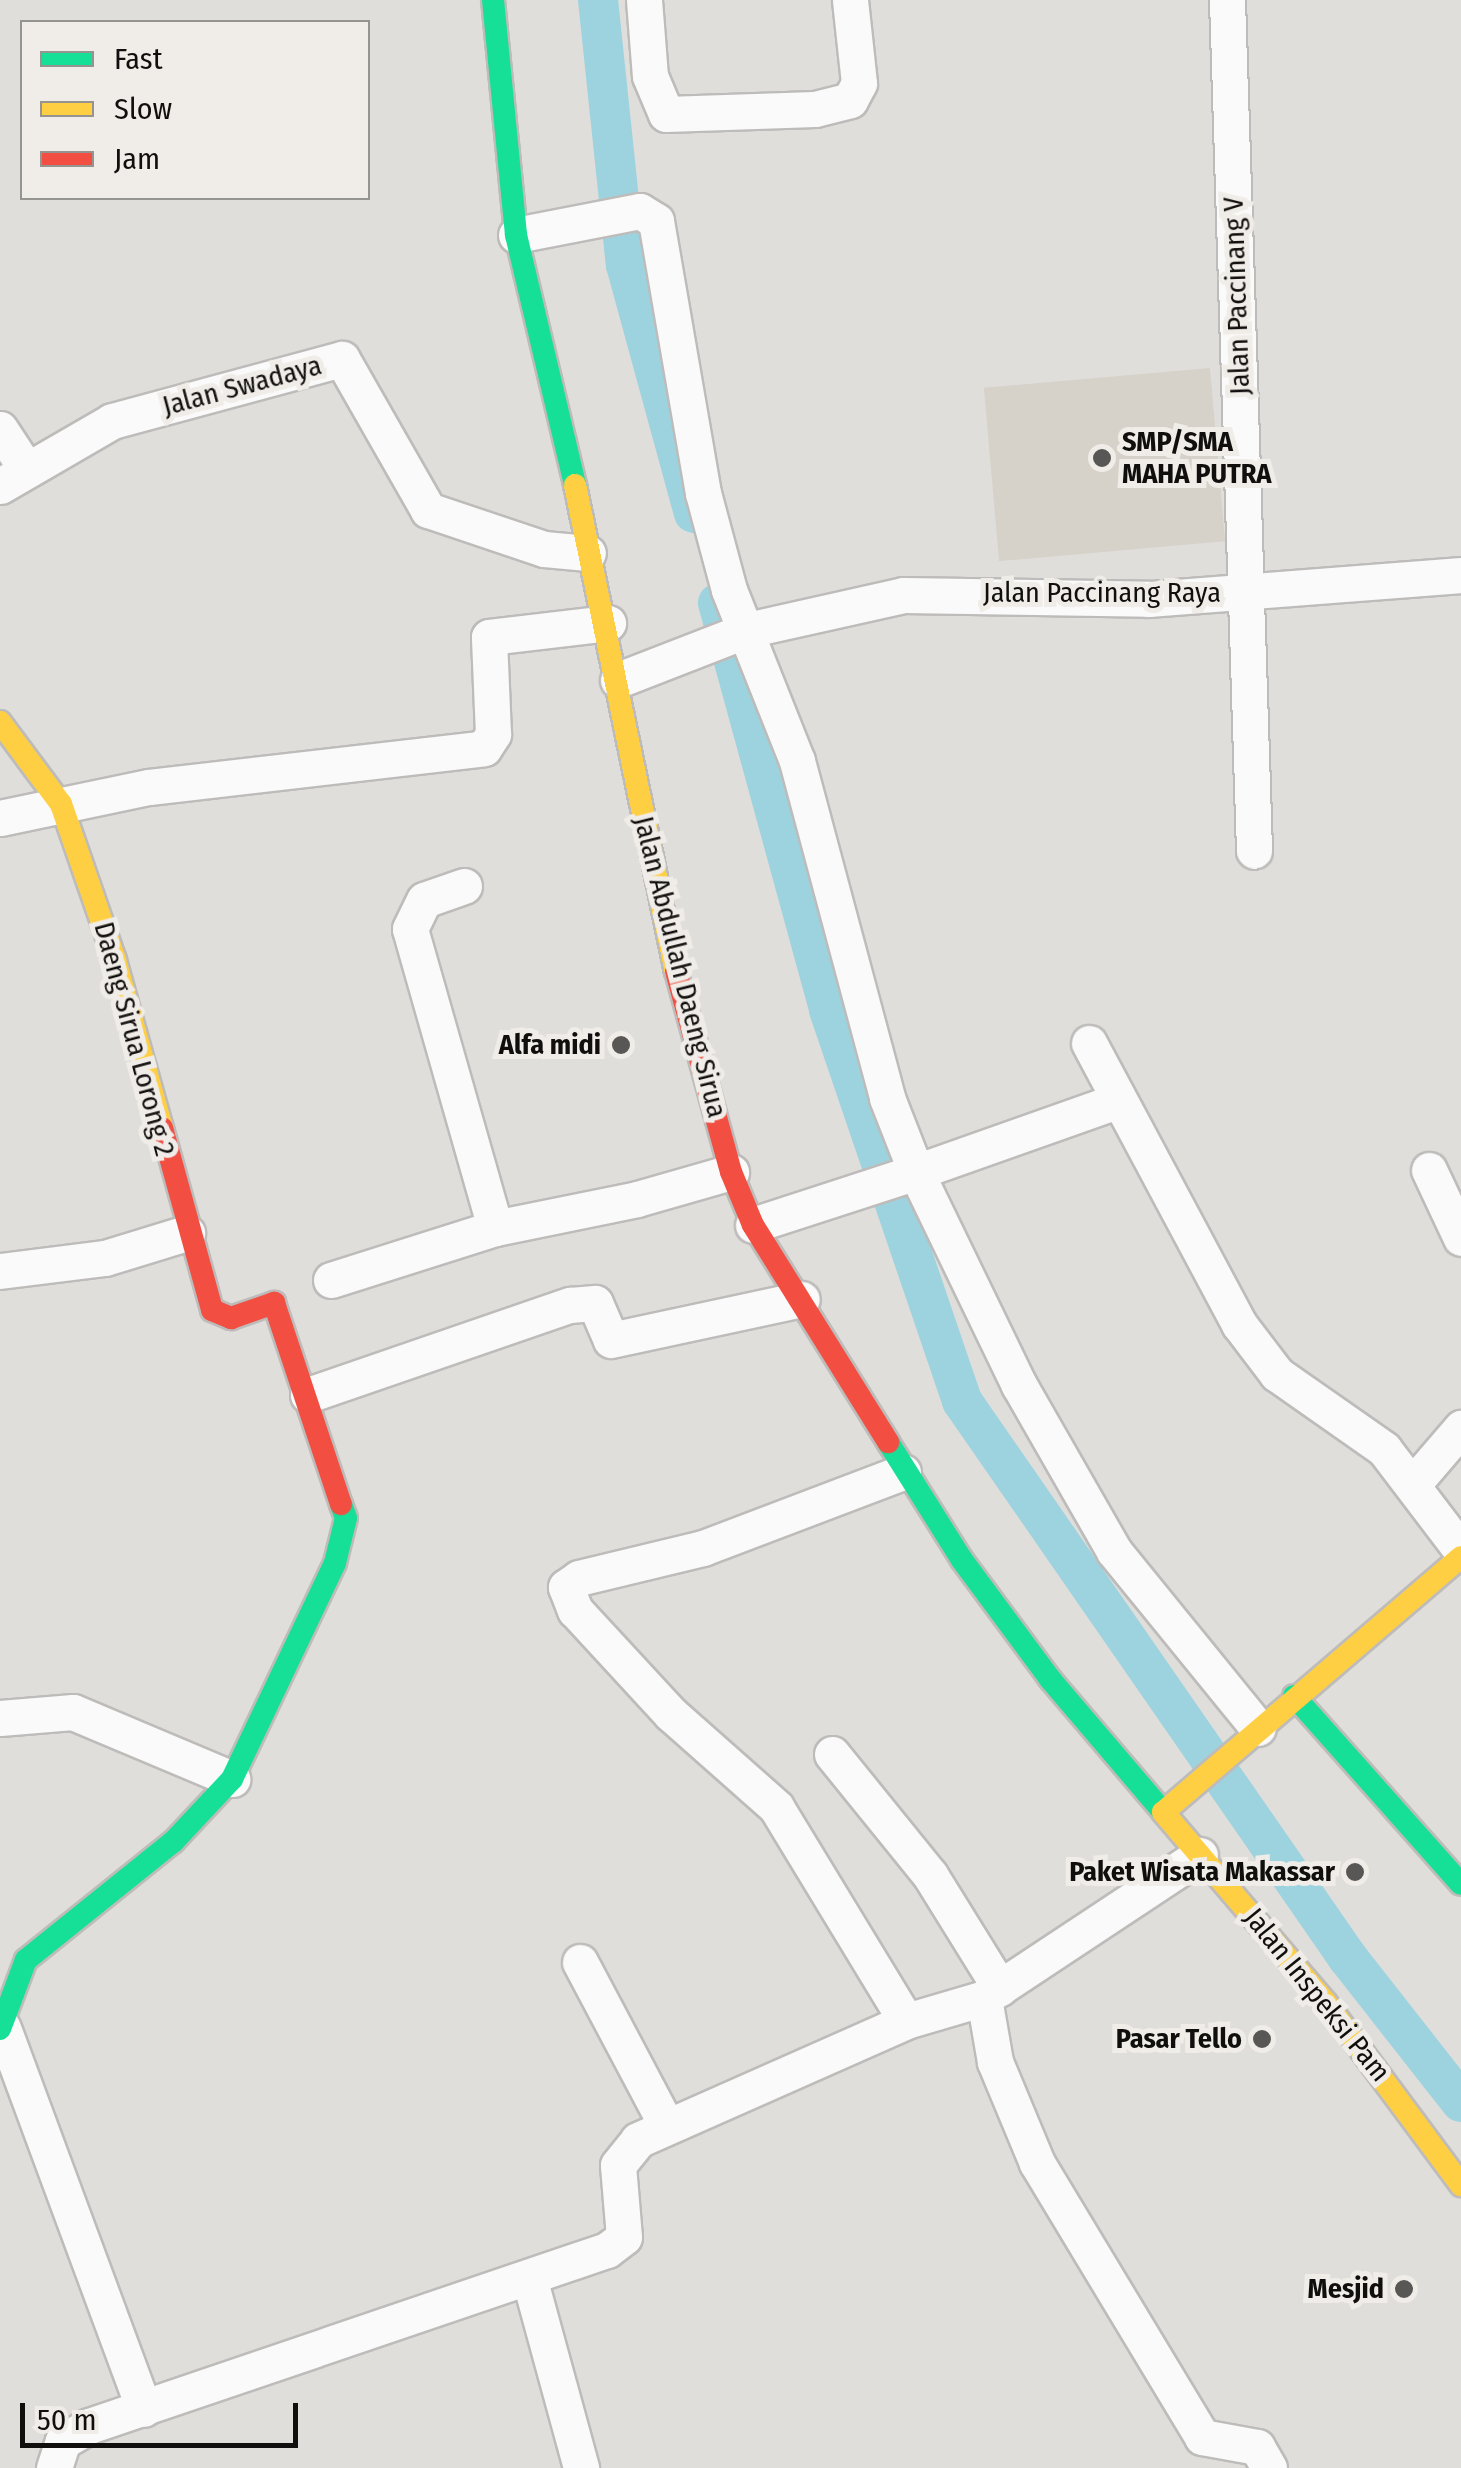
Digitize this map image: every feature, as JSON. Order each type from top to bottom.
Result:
[{"type":"main road","name":"Jalan Abdullah Daeng Sirua","points":[[493,0],[526,233],[588,553],[608,623],[633,675],[670,953],[731,1172],[753,1225],[802,1299],[904,1472],[1050,1680],[1162,1812]]},
{"type":"main road","name":"Daeng Sirua Lorong 2","points":[[0,722],[61,804],[115,960],[187,1233],[216,1314],[231,1318],[274,1304],[308,1395]]},
{"type":"main road","points":[[2,2029],[26,1960],[183,1833],[232,1779],[344,1535],[338,1477],[308,1395]]},
{"type":"main road","points":[[1162,1812],[1461,1554]]},
{"type":"main road","points":[[1338,1745],[1339,1699],[1379,1627]]},
{"type":"main road","points":[[1294,1696],[1461,1884]]},
{"type":"main road","name":"Jalan Inspeksi Pam","points":[[1162,1812],[1326,2003],[1461,2186]]},
{"type":"street","points":[[644,0],[650,76],[666,114],[815,108],[855,97],[850,0]]},
{"type":"street","name":"Jalan Paccinang V","points":[[1227,0],[1254,851]]},
{"type":"street","points":[[526,233],[640,211],[656,220],[703,493],[737,634],[798,760],[888,1098],[916,1172],[1019,1385],[1114,1552],[1252,1734]]},
{"type":"street","name":"Jalan Swadaya","points":[[12,477],[112,421],[342,360],[428,510],[544,549],[588,553]]},
{"type":"street","points":[[0,429],[12,477]]},
{"type":"street","name":"Jalan Paccinang Raya","points":[[633,675],[737,634],[904,595],[1149,599],[1461,575]]},
{"type":"street","points":[[0,818],[61,804],[280,769],[484,748],[493,734],[489,637],[608,623]]},
{"type":"street","points":[[464,886],[424,900],[410,929],[494,1228]]},
{"type":"street","points":[[1088,1044],[1116,1101],[1163,1176],[1238,1324],[1268,1362],[1384,1449],[1461,1554]]},
{"type":"street","points":[[753,1225],[874,1188],[1116,1101]]},
{"type":"street","points":[[1429,1170],[1461,1238]]},
{"type":"street","points":[[332,1280],[494,1228],[637,1200],[731,1172]]},
{"type":"street","points":[[0,1270],[105,1258],[187,1233]]},
{"type":"street","points":[[308,1395],[570,1305],[594,1303],[612,1340],[802,1299]]},
{"type":"street","points":[[1413,1484],[1461,1428]]},
{"type":"street","points":[[904,1472],[704,1548],[579,1578],[566,1587],[575,1610],[671,1714],[776,1807],[906,2021]]},
{"type":"street","points":[[0,1718],[73,1712],[232,1779]]},
{"type":"street","points":[[832,1754],[930,1875],[992,1993],[995,2062],[1036,2162],[1202,2436],[1257,2448],[1269,2468]]},
{"type":"street","points":[[54,2468],[63,2441],[144,2409],[530,2281],[607,2250],[624,2237],[618,2165],[638,2140],[906,2021],[992,1993],[1200,1855]]},
{"type":"street","points":[[580,1962],[668,2126]]},
{"type":"street","points":[[2,2029],[144,2409]]},
{"type":"street","points":[[530,2281],[581,2468]]},
{"type":"shaded area","name":"SMP/SMA MAHA PUTRA","points":[[1210,368],[1225,541],[999,561],[984,388]]},
{"type":"waterway","points":[[598,0],[626,265],[694,513]]},
{"type":"waterway","points":[[718,603],[829,1010],[962,1401],[1348,1958],[1461,2102]]},
{"type":"traffic: fast","points":[[493,0],[516,235],[575,485]]},
{"type":"traffic: fast","points":[[888,1442],[962,1560],[1050,1679],[1163,1812]]},
{"type":"traffic: fast","points":[[0,2029],[26,1960],[173,1842],[232,1779],[335,1563],[346,1518],[341,1504]]},
{"type":"traffic: fast","points":[[1294,1696],[1461,1884]]},
{"type":"traffic: slow","points":[[575,485],[676,971]]},
{"type":"traffic: slow","points":[[0,722],[61,804],[115,960],[162,1128]]},
{"type":"traffic: slow","points":[[1461,1557],[1163,1812],[1326,2003],[1461,2185]]},
{"type":"traffic: jam","points":[[676,971],[731,1172],[753,1225],[888,1442]]},
{"type":"traffic: jam","points":[[162,1128],[212,1310],[231,1318],[274,1303],[341,1504]]},
{"type":"place","name":"SMP/SMA MAHA PUTRA","points":[[1102,458]]},
{"type":"place","name":"Alfa midi","points":[[621,1045]]},
{"type":"place","name":"Paket Wisata Makassar","points":[[1355,1872]]},
{"type":"place","name":"Pasar Tello","points":[[1262,2039]]},
{"type":"place","name":"Mesjid","points":[[1404,2289]]}]
